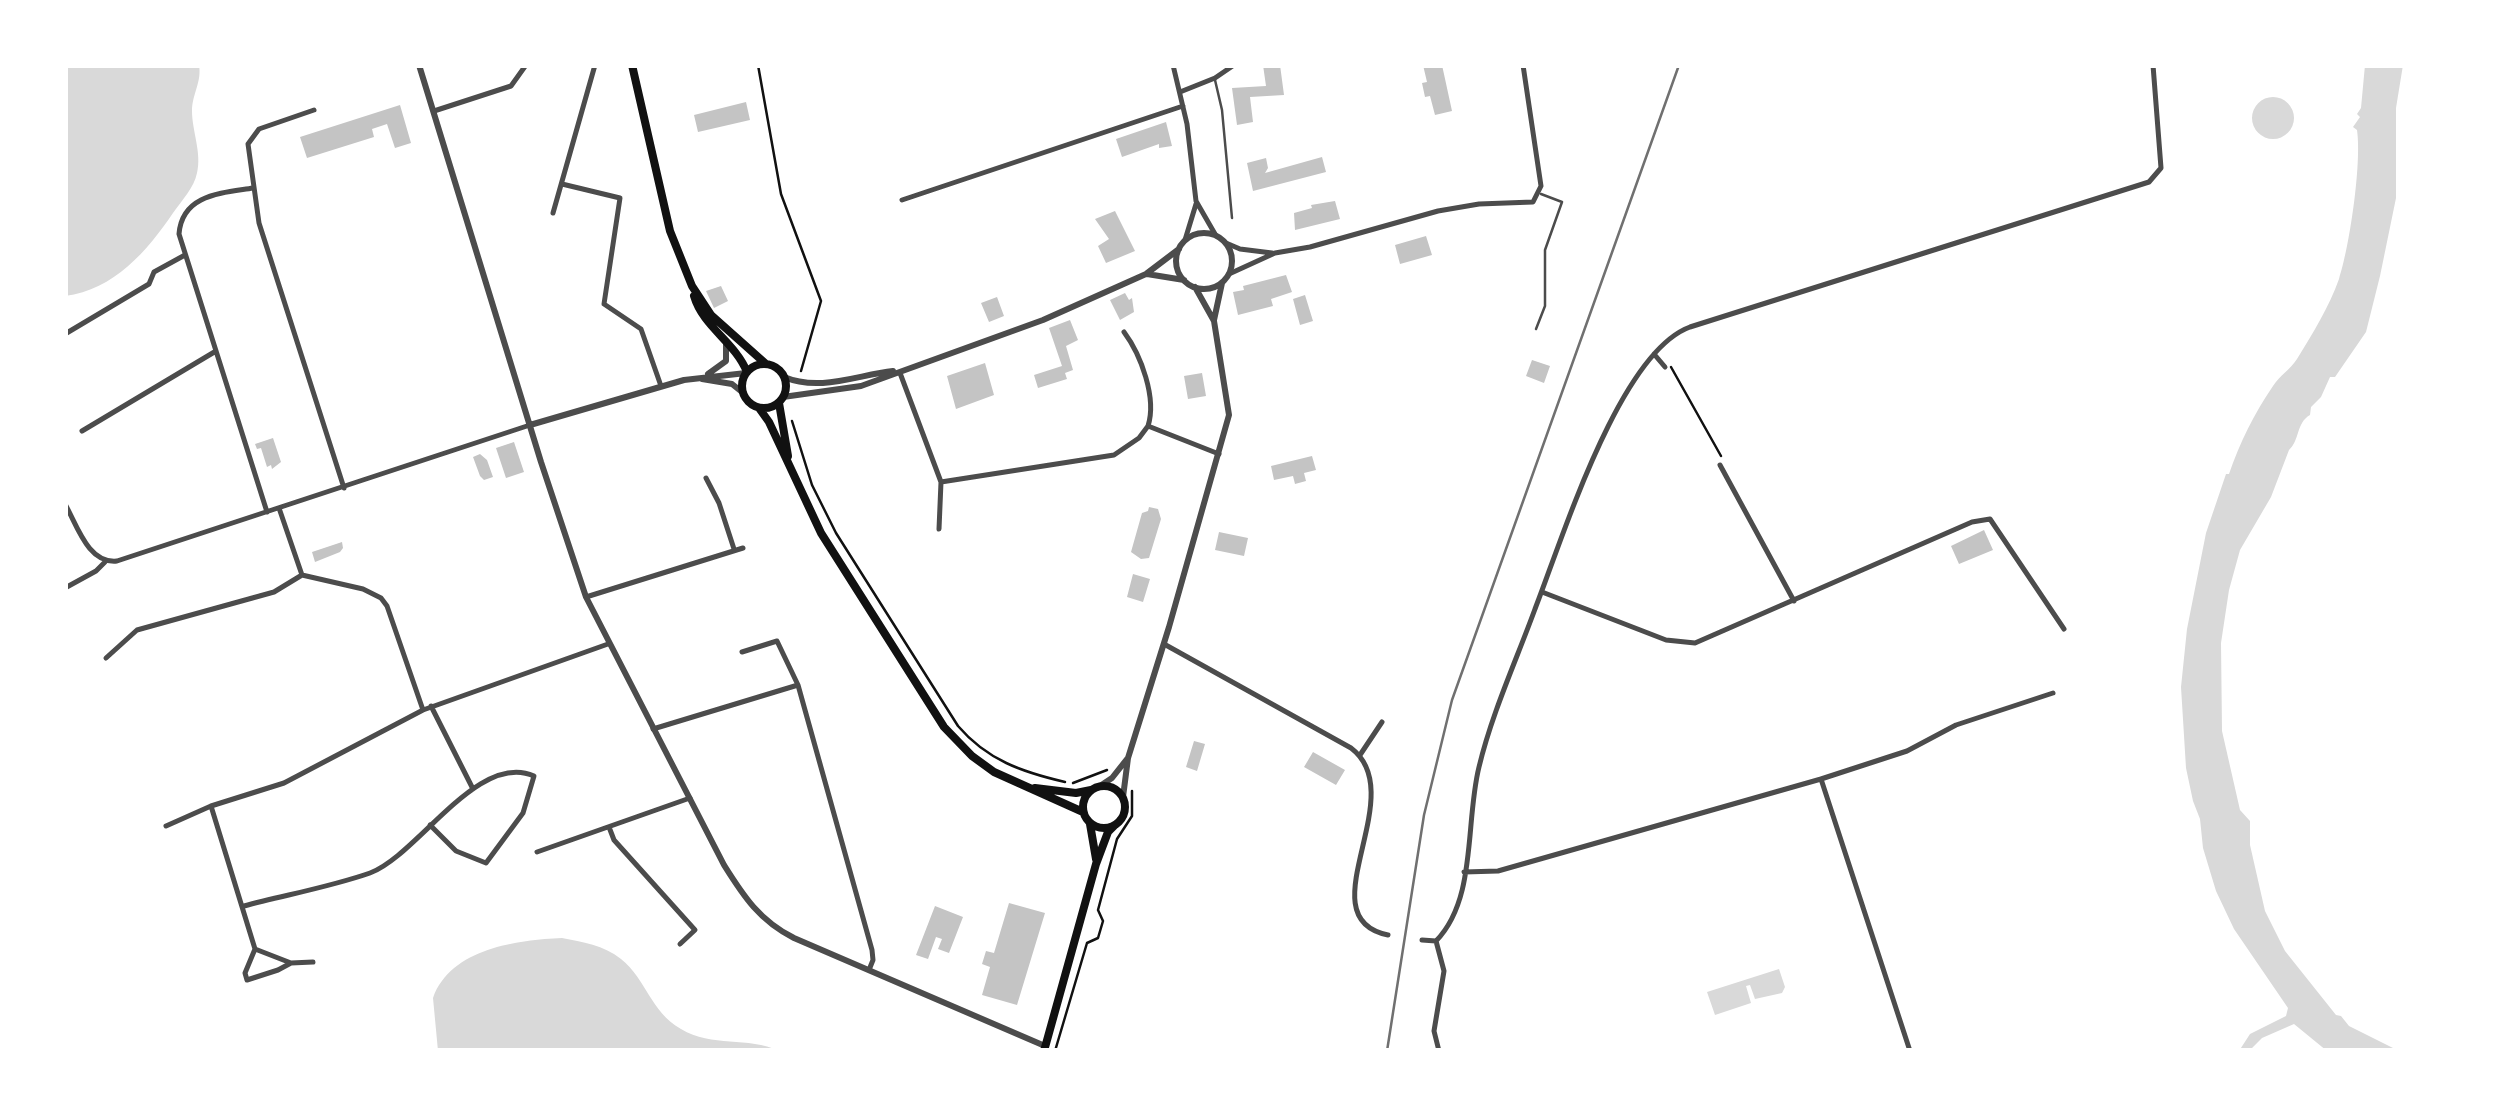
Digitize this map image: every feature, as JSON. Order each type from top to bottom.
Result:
[{"type":"main road","points":[[632,65],[670,231],[698,309],[746,372],[742,392],[769,422],[821,533],[944,727],[987,767],[1083,812],[1094,837],[1096,864]]},
{"type":"main road","points":[[692,286],[711,315],[784,377],[779,419],[791,470]]},
{"type":"main road","points":[[746,372],[766,364]]},
{"type":"main road","points":[[759,408],[770,408],[781,400]]},
{"type":"main road","points":[[1031,788],[1076,793],[1113,788],[1123,797],[1124,813],[1108,832],[1096,864],[1044,1048]]},
{"type":"main road","points":[[1083,812],[1084,800],[1095,788]]},
{"type":"main road","points":[[1089,822],[1101,828],[1114,826]]},
{"type":"street","points":[[419,65],[586,597],[724,865],[758,916],[784,934],[1044,1048]]},
{"type":"street","points":[[434,111],[510,86],[526,65]]},
{"type":"street","points":[[552,213],[595,65]]},
{"type":"street","points":[[1174,65],[1196,201],[1215,234],[1226,243],[1275,254]]},
{"type":"street","points":[[1180,92],[1215,78],[1234,65]]},
{"type":"street","points":[[1195,287],[1211,288],[1229,274],[1275,254],[1460,206],[1533,202],[1540,194],[1523,65]]},
{"type":"street","points":[[1436,941],[1459,908],[1473,794],[1482,755],[1542,592],[1606,432],[1654,354],[1672,336],[1690,327],[2149,182],[2161,168],[2153,65]]},
{"type":"street","points":[[902,200],[1183,106]]},
{"type":"street","points":[[314,110],[274,123],[253,134],[248,144],[259,223],[344,488]]},
{"type":"street","points":[[562,184],[620,198],[604,304],[641,329],[660,386]]},
{"type":"street","points":[[253,188],[210,195],[188,208],[179,226],[185,256],[267,512]]},
{"type":"street","points":[[781,400],[842,391],[1058,314],[1146,274],[1179,249],[1196,201]]},
{"type":"street","points":[[1185,240],[1199,233],[1215,234]]},
{"type":"street","points":[[1226,243],[1232,259],[1229,274]]},
{"type":"street","points":[[1179,249],[1177,265],[1184,280]]},
{"type":"street","points":[[65,334],[149,284],[154,272],[185,256]]},
{"type":"street","points":[[1123,797],[1120,774],[1164,644],[1229,415],[1214,321],[1195,287],[1184,280],[1146,274]]},
{"type":"street","points":[[1214,321],[1222,282]]},
{"type":"street","points":[[941,482],[1114,456],[1140,438],[1148,426],[1151,402],[1134,348],[1124,332]]},
{"type":"street","points":[[700,377],[726,361],[726,341]]},
{"type":"street","points":[[82,432],[216,351]]},
{"type":"street","points":[[1654,354],[1667,365]]},
{"type":"street","points":[[784,377],[800,382],[836,382],[899,370]]},
{"type":"street","points":[[899,370],[941,482],[939,528]]},
{"type":"street","points":[[65,588],[96,572],[105,562],[146,553],[530,425],[660,386],[746,372]]},
{"type":"street","points":[[700,377],[732,384],[742,392]]},
{"type":"street","points":[[1148,426],[1220,454]]},
{"type":"street","points":[[1722,463],[1794,601]]},
{"type":"street","points":[[706,478],[719,503],[734,550]]},
{"type":"street","points":[[65,504],[88,545],[105,562]]},
{"type":"street","points":[[279,508],[302,575]]},
{"type":"street","points":[[1542,592],[1666,640],[1687,644],[1708,639],[1972,522],[1990,518],[2064,629]]},
{"type":"street","points":[[586,597],[743,548]]},
{"type":"street","points":[[106,658],[137,630],[274,592],[302,575],[363,588],[381,598],[423,710]]},
{"type":"street","points":[[742,652],[777,641],[798,686],[872,950],[874,960],[869,972]]},
{"type":"street","points":[[166,826],[212,806],[284,783],[432,706],[608,644]]},
{"type":"street","points":[[1164,644],[1360,754],[1370,770],[1372,787],[1354,904],[1370,930],[1388,935]]},
{"type":"street","points":[[653,729],[798,686]]},
{"type":"street","points":[[1464,872],[1498,872],[1821,780],[1907,752],[1956,725],[2053,693]]},
{"type":"street","points":[[432,706],[473,789]]},
{"type":"street","points":[[1360,754],[1382,722]]},
{"type":"street","points":[[244,906],[372,872],[393,860],[430,825],[473,789],[512,771],[534,776],[523,814],[486,863],[456,851],[430,825]]},
{"type":"street","points":[[1095,788],[1120,774]]},
{"type":"street","points":[[1821,780],[1910,1051]]},
{"type":"street","points":[[538,852],[690,798]]},
{"type":"street","points":[[212,806],[256,949],[245,972],[247,980],[291,963]]},
{"type":"street","points":[[609,827],[614,840],[696,930],[680,944]]},
{"type":"street","points":[[1422,940],[1436,941]]},
{"type":"street","points":[[1436,941],[1444,979],[1434,1032],[1439,1051]]},
{"type":"street","points":[[256,949],[291,963],[313,962]]},
{"type":"lane","points":[[1215,78],[1222,110],[1232,218]]},
{"type":"lane","points":[[1536,330],[1545,306],[1545,250],[1562,202],[1540,194]]},
{"type":"path","points":[[758,65],[786,209],[821,301],[800,382]]},
{"type":"path","points":[[1667,365],[1722,463]]},
{"type":"path","points":[[791,414],[812,485],[836,533],[966,735],[1013,768],[1078,782],[1106,770],[1132,781],[1134,811],[1117,839],[1097,913],[1103,921],[1098,938],[1088,943],[1056,1051]]},
{"type":"shaded area","points":[[65,65],[199,65],[200,71],[192,111],[198,165],[190,189],[152,241],[128,266],[99,286],[65,296]]},
{"type":"shaded area","points":[[2365,65],[2403,65],[2396,108],[2396,198],[2380,276],[2366,332],[2335,377],[2330,377],[2310,415],[2302,422],[2271,497],[2240,550],[2221,643],[2222,731],[2240,810],[2250,821],[2250,845],[2265,911],[2285,951],[2336,1015],[2349,1026],[2399,1051],[2327,1051],[2294,1024],[2262,1038],[2249,1051],[2239,1051],[2250,1034],[2286,1016],[2288,1008],[2234,929],[2216,891],[2203,848],[2200,819],[2186,768],[2181,687],[2187,629],[2206,533],[2226,474],[2260,407],[2297,359],[2326,310],[2339,279],[2354,206],[2358,145],[2357,130],[2353,127],[2360,117],[2357,114]]},
{"type":"shaded area","points":[[2273,97],[2288,103],[2294,118],[2288,133],[2273,139],[2258,133],[2252,118],[2258,103]]},
{"type":"shaded area","points":[[562,938],[600,947],[621,959],[662,1013],[681,1029],[705,1038],[779,1051],[438,1051],[433,998],[455,968],[488,950]]},
{"type":"shaded area","points":[[1779,969],[1785,987],[1782,993],[1755,999],[1750,985],[1746,986],[1751,1003],[1715,1015],[1707,992]]},
{"type":"building","points":[[1263,65],[1280,65],[1284,95],[1250,97],[1253,122],[1237,125],[1232,88],[1266,86]]},
{"type":"building","points":[[1423,65],[1442,65],[1452,111],[1435,115],[1430,96],[1425,97]]},
{"type":"building","points":[[746,102],[750,120],[698,132],[694,115]]},
{"type":"building","points":[[400,105],[411,143],[395,148],[387,124],[372,129],[374,137],[307,158],[300,137]]},
{"type":"building","points":[[1166,122],[1172,146],[1159,148],[1159,144],[1122,157],[1116,139]]},
{"type":"building","points":[[1322,157],[1326,172],[1253,191],[1247,163],[1266,158],[1265,173]]},
{"type":"building","points":[[1335,201],[1340,219],[1295,230],[1294,213]]},
{"type":"building","points":[[1115,211],[1135,251],[1106,263],[1098,246],[1109,239],[1095,219]]},
{"type":"building","points":[[1426,236],[1432,255],[1400,264],[1395,245]]},
{"type":"building","points":[[1286,275],[1292,292],[1271,299],[1273,306],[1238,315],[1233,292]]},
{"type":"building","points":[[721,286],[728,301],[714,308],[706,291]]},
{"type":"building","points":[[1125,293],[1129,300],[1132,298],[1134,312],[1120,320],[1110,300]]},
{"type":"building","points":[[1305,295],[1313,321],[1300,325],[1293,299]]},
{"type":"building","points":[[997,297],[1004,316],[989,322],[981,303]]},
{"type":"building","points":[[1070,320],[1078,340],[1066,346],[1073,370],[1065,373],[1067,379],[1038,388],[1034,375],[1062,366],[1049,328]]},
{"type":"building","points":[[1532,360],[1550,366],[1544,383],[1526,376]]},
{"type":"building","points":[[985,363],[994,395],[956,409],[947,376]]},
{"type":"building","points":[[1202,373],[1206,396],[1188,399],[1184,376]]},
{"type":"building","points":[[273,438],[281,462],[272,469],[271,465],[267,467],[261,448],[257,449],[255,444]]},
{"type":"building","points":[[514,442],[524,472],[506,478],[496,448]]},
{"type":"building","points":[[480,454],[487,460],[493,477],[484,480],[480,476],[473,457]]},
{"type":"building","points":[[1312,456],[1316,470],[1304,473],[1306,481],[1295,484],[1293,476],[1274,480],[1271,466]]},
{"type":"building","points":[[1149,507],[1158,509],[1161,519],[1149,558],[1141,559],[1131,552],[1142,513]]},
{"type":"building","points":[[1984,530],[1993,550],[1959,564],[1951,546]]},
{"type":"building","points":[[1219,532],[1248,538],[1244,556],[1215,550]]},
{"type":"building","points":[[342,542],[340,552],[315,562],[312,552]]},
{"type":"building","points":[[1133,574],[1150,579],[1143,602],[1127,597]]},
{"type":"building","points":[[1194,741],[1205,744],[1197,771],[1186,767]]},
{"type":"building","points":[[1313,752],[1345,770],[1336,785],[1304,767]]},
{"type":"building","points":[[1009,903],[1045,913],[1017,1005],[982,995],[990,967],[982,964],[986,951],[994,953]]},
{"type":"building","points":[[935,906],[963,917],[949,953],[938,949],[942,939],[936,937],[928,959],[916,955]]},
{"type":"railway","points":[[1387,1051],[1424,815],[1452,700],[1679,65]]}]
